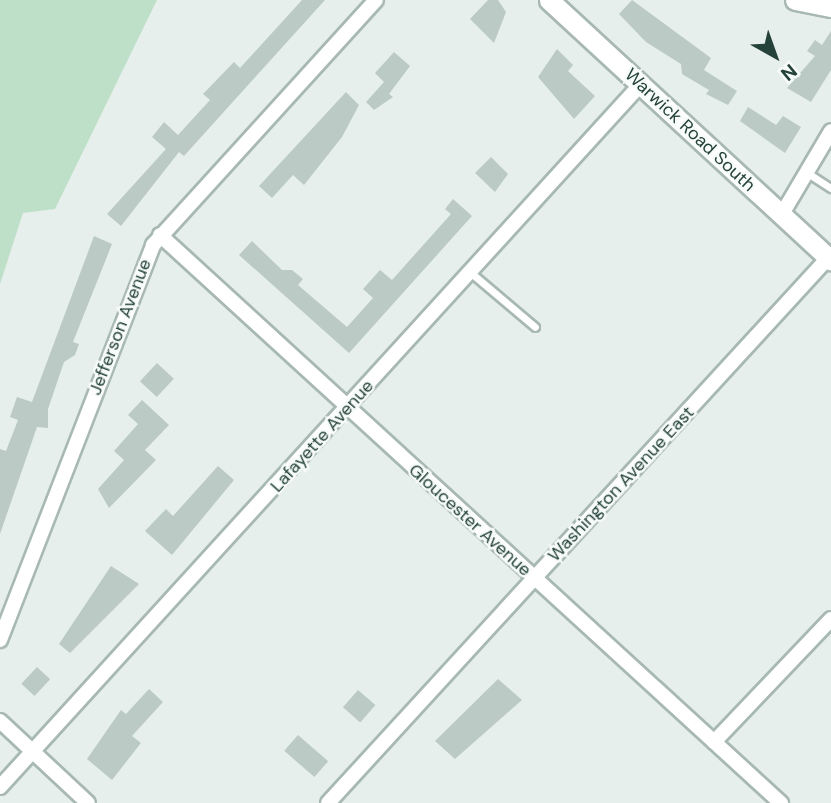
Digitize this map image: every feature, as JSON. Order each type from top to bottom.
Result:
[{"type":"street","name":"Jefferson Avenue","points":[[0,640],[135,281],[160,235],[376,0]]},
{"type":"street","name":"Warwick Road South","points":[[549,0],[830,259]]},
{"type":"street","points":[[795,0],[831,6]]},
{"type":"street","name":"Lafayette Avenue","points":[[0,787],[641,84]]},
{"type":"street","points":[[782,214],[831,131]]},
{"type":"street","name":"Gloucester Avenue","points":[[160,235],[781,803]]},
{"type":"street","name":"Washington Avenue East","points":[[328,803],[830,259]]},
{"type":"street","points":[[714,742],[831,619]]},
{"type":"street","points":[[0,722],[88,803]]},
{"type":"lane","points":[[806,172],[831,188]]},
{"type":"lane","points":[[470,272],[535,327]]},
{"type":"green space","points":[[0,0],[157,0],[55,209],[23,213],[0,284]]},
{"type":"building","points":[[302,0],[325,0],[184,156],[179,152],[121,226],[107,214],[166,149],[152,137],[164,122],[178,135],[210,100],[203,94],[234,62],[240,68]]},
{"type":"building","points":[[488,0],[498,0],[506,12],[494,43],[470,19]]},
{"type":"building","points":[[632,0],[711,58],[704,70],[737,91],[728,105],[706,94],[709,90],[682,74],[681,64],[646,42],[619,14]]},
{"type":"building","points":[[831,31],[831,70],[811,102],[787,88],[815,56],[807,51],[815,40],[822,45]]},
{"type":"building","points":[[557,49],[573,65],[568,71],[595,96],[574,119],[538,77]]},
{"type":"building","points":[[394,52],[410,66],[389,94],[393,97],[374,110],[366,102],[384,82],[375,73]]},
{"type":"building","points":[[346,92],[359,105],[342,137],[304,185],[293,175],[272,198],[259,186]]},
{"type":"building","points":[[748,107],[776,125],[783,116],[801,127],[785,153],[740,121]]},
{"type":"building","points":[[491,157],[508,174],[495,192],[475,173]]},
{"type":"building","points":[[453,199],[472,216],[349,353],[239,255],[252,241],[282,270],[292,270],[303,279],[298,285],[347,327],[373,298],[363,289],[380,270],[392,280],[451,214],[445,209]]},
{"type":"building","points":[[94,236],[112,244],[73,342],[79,344],[75,355],[64,362],[48,409],[48,428],[37,427],[0,534],[0,449],[6,451],[18,420],[10,417],[17,397],[32,402]]},
{"type":"building","points":[[157,363],[174,379],[157,397],[140,381]]},
{"type":"building","points":[[142,400],[169,425],[145,450],[156,460],[109,508],[98,489],[124,460],[114,451],[138,424],[128,415]]},
{"type":"building","points":[[218,466],[234,480],[172,555],[145,531],[166,509],[173,516]]},
{"type":"building","points":[[111,566],[139,584],[70,653],[59,644]]},
{"type":"building","points":[[37,667],[50,679],[34,696],[21,684]]},
{"type":"building","points":[[498,679],[522,700],[455,759],[435,741]]},
{"type":"building","points":[[149,689],[163,702],[132,736],[141,743],[112,780],[87,759],[121,710],[126,714]]},
{"type":"building","points":[[358,690],[375,705],[360,722],[343,707]]},
{"type":"building","points":[[298,735],[328,761],[314,777],[284,751]]}]
